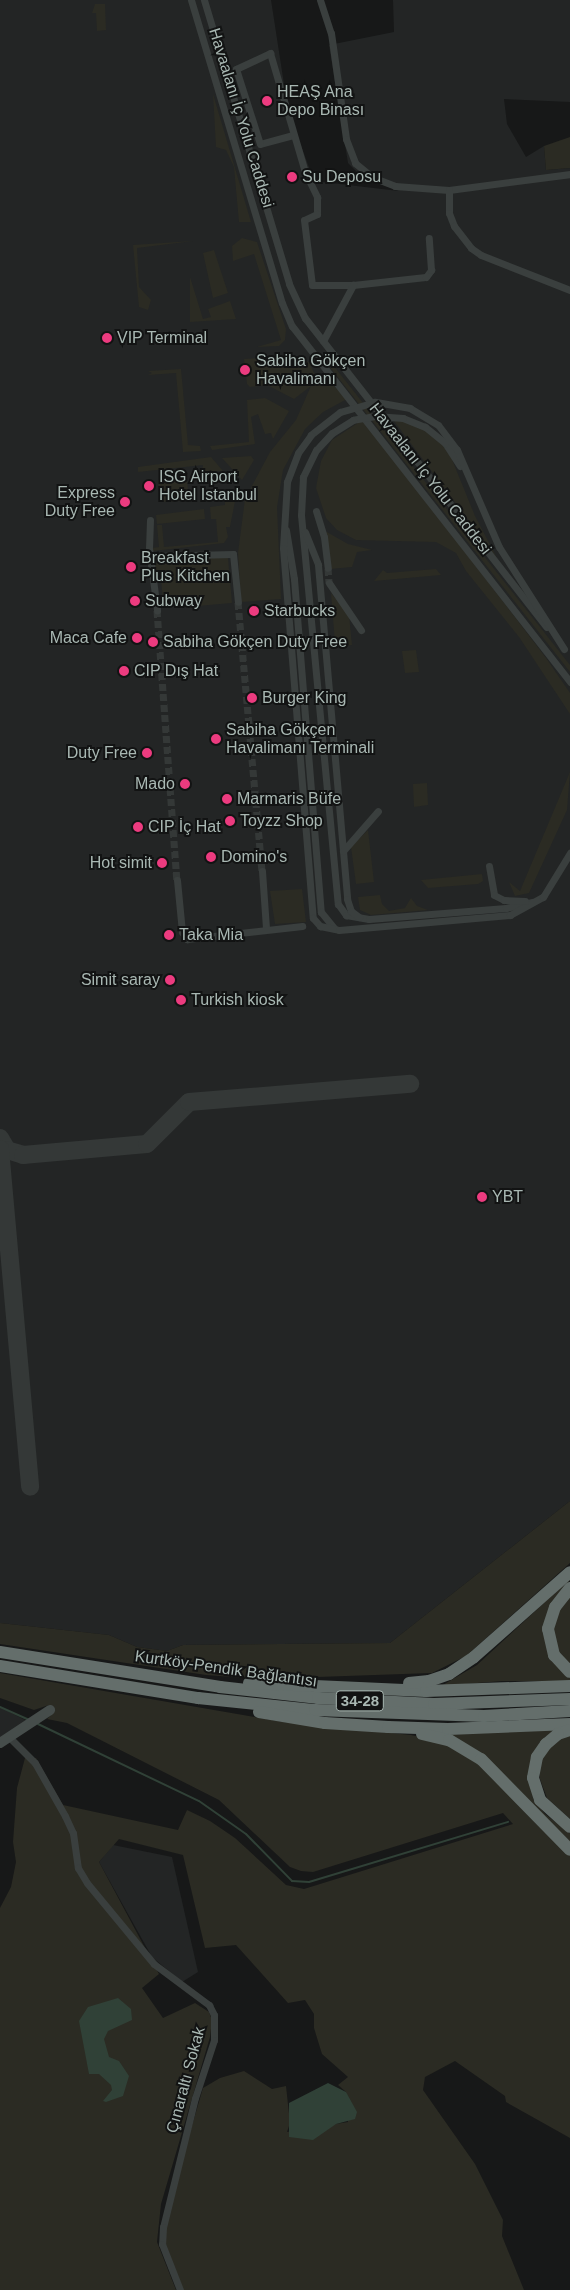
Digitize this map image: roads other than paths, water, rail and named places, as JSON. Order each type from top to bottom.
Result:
[{"type":"highway","points":[[362,1688],[430,1681],[449,1674],[474,1657],[570,1572]]},
{"type":"highway","points":[[570,1588],[555,1607],[548,1629],[554,1655],[570,1672]]},
{"type":"highway","name":"Kurtköy-Pendik Bağlantısı","points":[[0,1652],[268,1693],[375,1702],[480,1704],[570,1699]]},
{"type":"highway","name":"Kurtköy-Pendik Bağlantısı","points":[[0,1666],[198,1698],[384,1714],[492,1716],[570,1711]]},
{"type":"highway","points":[[152,1676],[426,1691],[570,1686]]},
{"type":"highway","points":[[198,1698],[226,1707],[325,1723],[457,1729],[570,1724]]},
{"type":"highway","points":[[388,1727],[449,1740],[466,1749],[520,1797],[570,1850]]},
{"type":"highway","points":[[570,1730],[558,1734],[546,1744],[537,1757],[533,1778],[540,1800],[570,1827]]},
{"type":"street","name":"Havaalanı İç Yolu Caddesi","points":[[191,0],[282,303],[303,341],[570,682]]},
{"type":"street","name":"Havaalanı İç Yolu Caddesi","points":[[204,0],[289,284],[305,318],[522,600],[570,656]]},
{"type":"street","points":[[320,0],[331,33],[346,139],[355,163],[372,177],[395,186],[450,190],[570,174]]},
{"type":"street","points":[[292,135],[260,144],[236,69],[270,53],[292,135],[316,197],[317,214],[304,220],[312,285],[353,285],[426,277],[431,270],[429,238]]},
{"type":"street","points":[[450,190],[449,213],[454,226],[471,248],[481,255],[570,290]]},
{"type":"street","points":[[322,341],[353,285]]},
{"type":"street","points":[[303,341],[308,334],[316,332]]},
{"type":"street","points":[[564,649],[509,564],[473,491],[457,450],[447,435],[425,415],[395,403],[369,403],[340,412],[318,427],[298,453],[287,482],[283,515],[285,591],[313,918],[320,926],[339,930],[510,915],[530,907],[552,887],[570,852]]},
{"type":"street","points":[[473,491],[439,436],[410,420],[379,415],[347,423],[323,441],[303,477],[302,528],[338,904],[346,915],[364,919],[516,907],[538,899],[552,887]]},
{"type":"street","points":[[316,511],[322,529],[328,568]]},
{"type":"street","points":[[283,515],[294,579],[320,889],[324,918],[339,930]]},
{"type":"street","points":[[150,520],[151,556],[157,610]]},
{"type":"street","points":[[302,528],[318,565],[348,906],[356,916],[364,919]]},
{"type":"street","points":[[151,556],[234,554],[238,602]]},
{"type":"street","points":[[329,583],[362,630]]},
{"type":"street","points":[[342,851],[378,811]]},
{"type":"street","points":[[489,866],[491,891],[504,900],[521,902],[537,898],[552,887]]},
{"type":"street","points":[[262,871],[266,928]]},
{"type":"street","points":[[177,880],[182,932],[187,939],[266,928],[302,926]]},
{"type":"street","points":[[310,885],[320,889]]},
{"type":"street","points":[[0,1743],[46,1713]]},
{"type":"street","name":"Çınaraltı Sokak","points":[[10,1738],[35,1763],[65,1816],[73,1833],[78,1868],[87,1883],[154,1964],[210,2005],[214,2015],[214,2040],[195,2098],[163,2227],[162,2244],[180,2290]]},
{"type":"waterway","points":[[0,1707],[29,1720]]},
{"type":"waterway","points":[[38,1724],[199,1801],[246,1834],[292,1881],[309,1882],[508,1822]]},
{"type":"tunnel","points":[[328,568],[329,583]]},
{"type":"tunnel","points":[[238,602],[262,871]]},
{"type":"tunnel","points":[[157,610],[177,880]]},
{"type":"place","name":"HEAŞ Ana Depo Binası","points":[[267,101]]},
{"type":"place","name":"Su Deposu","points":[[292,177]]},
{"type":"place","name":"VIP Terminal","points":[[107,338]]},
{"type":"place","name":"Sabiha Gökçen Havalimanı","points":[[245,370]]},
{"type":"place","name":"ISG Airport Hotel Istanbul","points":[[149,486]]},
{"type":"place","name":"Express Duty Free","points":[[125,502]]},
{"type":"place","name":"Breakfast Plus Kitchen","points":[[131,567]]},
{"type":"place","name":"Subway","points":[[135,601]]},
{"type":"place","name":"Starbucks","points":[[254,611]]},
{"type":"place","name":"Maca Cafe","points":[[137,638]]},
{"type":"place","name":"Sabiha Gökçen Duty Free","points":[[153,642]]},
{"type":"place","name":"CIP Dış Hat","points":[[124,671]]},
{"type":"place","name":"Burger King","points":[[252,698]]},
{"type":"place","name":"Sabiha Gökçen Havalimanı Terminali","points":[[216,739]]},
{"type":"place","name":"Duty Free","points":[[147,753]]},
{"type":"place","name":"Mado","points":[[185,784]]},
{"type":"place","name":"Marmaris Büfe","points":[[227,799]]},
{"type":"place","name":"Toyzz Shop","points":[[230,821]]},
{"type":"place","name":"CIP İç Hat","points":[[138,827]]},
{"type":"place","name":"Domino's","points":[[211,857]]},
{"type":"place","name":"Hot simit","points":[[162,863]]},
{"type":"place","name":"Taka Mia","points":[[169,935]]},
{"type":"place","name":"Simit saray","points":[[170,980]]},
{"type":"place","name":"Turkish kiosk","points":[[181,1000]]},
{"type":"place","name":"YBT","points":[[482,1197]]}]
